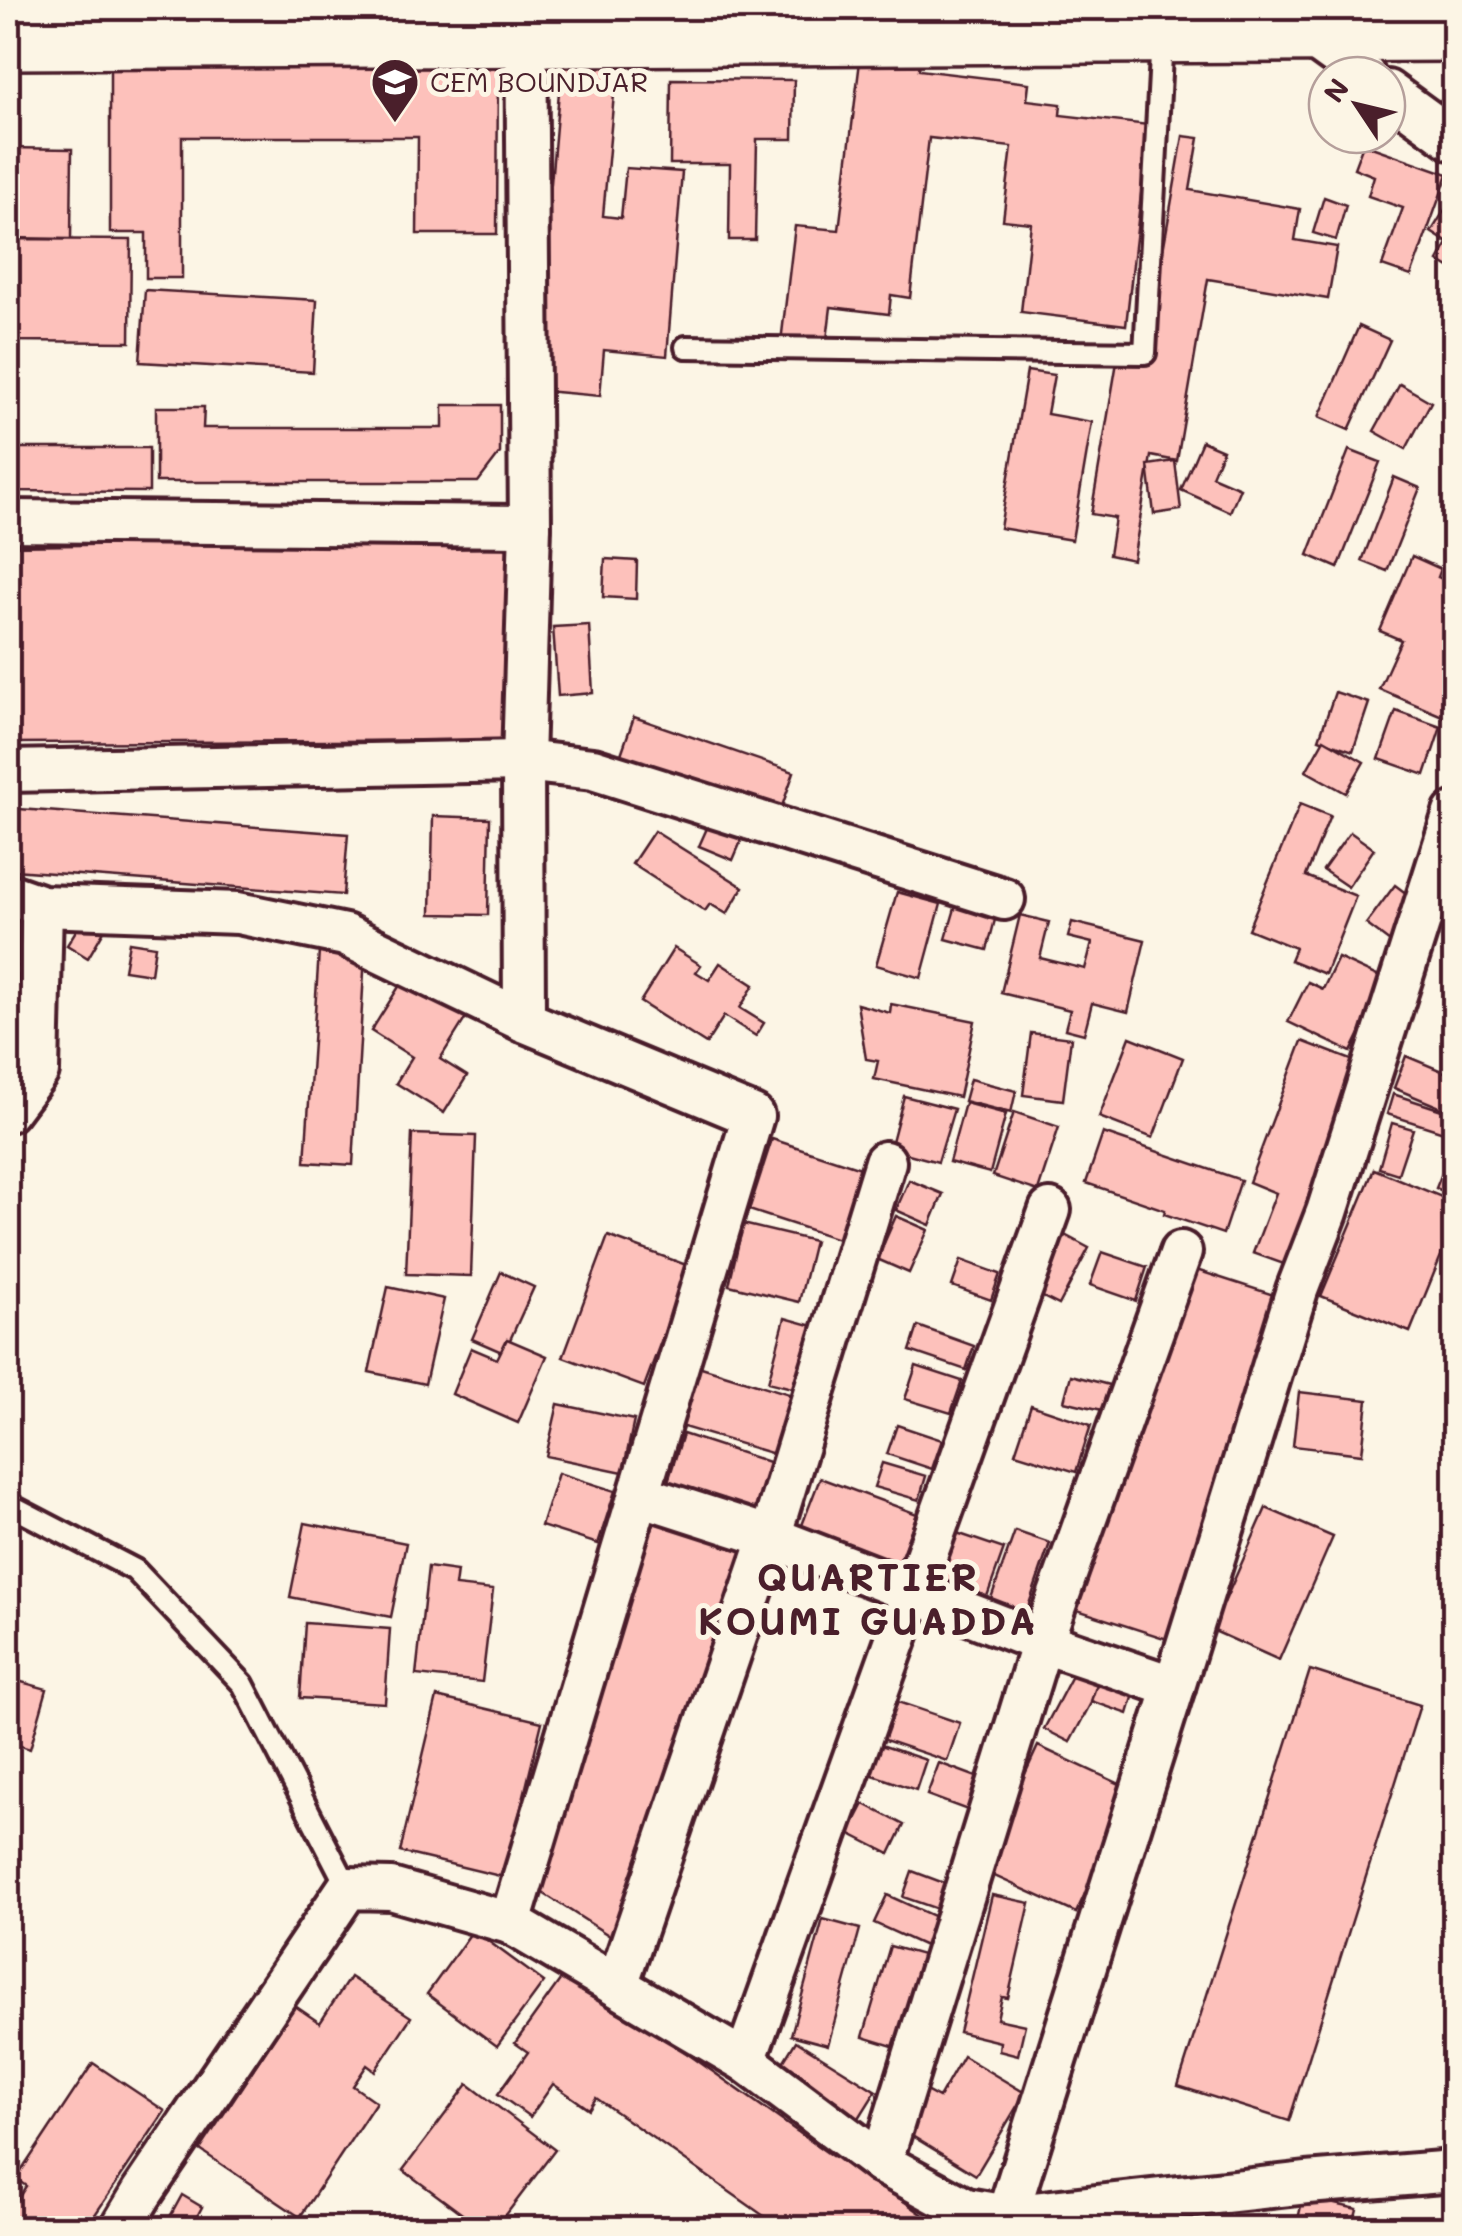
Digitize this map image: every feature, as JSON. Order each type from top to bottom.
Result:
[{"type":"main road","points":[[8,41],[526,22],[1162,35],[1454,33]]},
{"type":"street","points":[[524,1021],[523,761],[530,526],[526,22]]},
{"type":"street","points":[[1307,34],[1336,55]]},
{"type":"street","points":[[1407,106],[1454,140]]},
{"type":"street","points":[[8,521],[530,526]]},
{"type":"street","points":[[8,771],[523,761],[592,769],[1004,899]]},
{"type":"street","points":[[1007,2216],[1297,1290],[1327,1212],[1454,813]]},
{"type":"street","points":[[8,1114],[38,1071],[25,900],[238,913],[346,935],[524,1021],[753,1116],[510,1922]]},
{"type":"street","points":[[617,1985],[770,1538],[885,1162]]},
{"type":"street","points":[[745,2061],[1050,1210]]},
{"type":"street","points":[[882,2162],[1042,1642],[1181,1252]]},
{"type":"street","points":[[640,1494],[1174,1687]]},
{"type":"street","points":[[121,2228],[348,1888],[392,1889],[510,1922],[745,2061],[882,2162],[966,2209],[1007,2216],[1454,2171]]},
{"type":"lane","points":[[686,347],[1145,353],[1162,35]]},
{"type":"lane","points":[[8,1504],[134,1570],[243,1684],[348,1888]]},
{"type":"building","points":[[862,45],[921,51],[919,70],[1029,83],[1027,100],[1061,104],[1060,115],[1149,125],[1126,325],[1021,312],[1031,223],[1003,220],[1012,147],[929,138],[910,298],[891,295],[889,314],[831,307],[826,348],[781,342],[795,226],[839,230]]},
{"type":"building","points":[[562,57],[617,61],[603,216],[621,218],[626,168],[682,172],[667,356],[604,350],[600,396],[533,390]]},
{"type":"building","points":[[110,68],[498,68],[497,234],[417,234],[418,137],[182,137],[182,278],[146,278],[146,233],[110,233]]},
{"type":"building","points":[[671,79],[794,80],[793,139],[757,139],[755,240],[729,240],[730,164],[670,164]]},
{"type":"building","points":[[1183,136],[1199,138],[1190,190],[1300,209],[1295,240],[1337,247],[1328,299],[1208,279],[1177,461],[1151,456],[1133,560],[1109,555],[1115,518],[1091,514],[1118,356],[1144,360]]},
{"type":"building","points":[[8,148],[72,149],[71,239],[8,238]]},
{"type":"building","points":[[1359,155],[1394,155],[1448,174],[1411,276],[1382,266],[1403,208],[1368,196],[1374,176],[1354,168]]},
{"type":"building","points":[[1454,195],[1454,271],[1438,261],[1448,243],[1431,232]]},
{"type":"building","points":[[1324,197],[1346,205],[1336,240],[1313,233]]},
{"type":"building","points":[[8,239],[131,240],[130,342],[8,341]]},
{"type":"building","points":[[145,290],[317,300],[313,372],[140,362]]},
{"type":"building","points":[[1359,326],[1390,340],[1349,430],[1319,417]]},
{"type":"building","points":[[1027,371],[1054,375],[1047,414],[1092,422],[1072,540],[1000,528]]},
{"type":"building","points":[[1400,384],[1431,402],[1406,449],[1374,431]]},
{"type":"building","points":[[443,405],[500,405],[500,453],[478,482],[156,482],[156,407],[204,407],[203,428],[443,428]]},
{"type":"building","points":[[1202,441],[1223,450],[1212,476],[1240,488],[1230,512],[1181,490]]},
{"type":"building","points":[[8,448],[149,448],[149,492],[8,491]]},
{"type":"building","points":[[1349,450],[1380,462],[1338,568],[1308,555]]},
{"type":"building","points":[[1175,461],[1181,510],[1154,514],[1148,465]]},
{"type":"building","points":[[1394,477],[1420,488],[1387,571],[1362,561]]},
{"type":"building","points":[[449,540],[449,549],[509,547],[511,740],[8,743],[8,546]]},
{"type":"building","points":[[1412,556],[1441,569],[1438,577],[1454,584],[1454,721],[1379,689],[1401,640],[1380,631]]},
{"type":"building","points":[[605,559],[637,561],[636,599],[603,597]]},
{"type":"building","points":[[589,625],[593,693],[558,696],[553,627]]},
{"type":"building","points":[[1335,692],[1369,703],[1353,751],[1319,739]]},
{"type":"building","points":[[1396,711],[1441,727],[1425,775],[1379,759]]},
{"type":"building","points":[[634,717],[794,772],[779,815],[619,760]]},
{"type":"building","points":[[1324,739],[1364,762],[1346,793],[1306,771]]},
{"type":"building","points":[[1300,804],[1330,816],[1306,876],[1356,896],[1325,974],[1290,960],[1295,948],[1248,929]]},
{"type":"building","points":[[19,809],[348,834],[343,895],[14,870]]},
{"type":"building","points":[[433,816],[490,818],[488,915],[431,914]]},
{"type":"building","points":[[712,817],[745,832],[733,860],[699,846]]},
{"type":"building","points":[[654,831],[743,887],[727,914],[710,904],[705,911],[632,864]]},
{"type":"building","points":[[1350,832],[1374,849],[1348,887],[1323,870]]},
{"type":"building","points":[[1395,885],[1423,906],[1394,945],[1366,924]]},
{"type":"building","points":[[897,892],[941,904],[921,978],[876,965]]},
{"type":"building","points":[[956,905],[996,916],[987,950],[946,939]]},
{"type":"building","points":[[1020,915],[1049,922],[1040,958],[1085,969],[1092,943],[1068,937],[1072,922],[1145,940],[1128,1012],[1092,1003],[1084,1034],[1065,1029],[1070,1010],[1001,993]]},
{"type":"building","points":[[85,916],[105,929],[88,958],[67,945]]},
{"type":"building","points":[[129,942],[155,946],[151,974],[124,970]]},
{"type":"building","points":[[674,948],[701,965],[696,972],[709,980],[720,963],[754,985],[740,1008],[764,1023],[756,1036],[724,1016],[706,1044],[640,1002]]},
{"type":"building","points":[[319,951],[365,954],[353,1165],[305,1162]]},
{"type":"building","points":[[1338,958],[1386,980],[1351,1052],[1288,1022],[1308,982],[1323,989]]},
{"type":"building","points":[[405,977],[467,1016],[440,1059],[467,1076],[444,1113],[396,1083],[412,1057],[371,1031]]},
{"type":"building","points":[[857,1004],[890,1013],[891,1004],[975,1021],[959,1097],[874,1079],[878,1061],[866,1059]]},
{"type":"building","points":[[1031,1033],[1071,1038],[1063,1100],[1023,1095]]},
{"type":"building","points":[[1130,1037],[1183,1058],[1153,1138],[1099,1117]]},
{"type":"building","points":[[1302,1041],[1367,1066],[1292,1267],[1253,1253],[1276,1193],[1249,1182]]},
{"type":"building","points":[[1406,1056],[1454,1076],[1454,1113],[1394,1088]]},
{"type":"building","points":[[970,1079],[1016,1091],[1011,1113],[964,1101]]},
{"type":"building","points":[[1393,1094],[1454,1114],[1453,1135],[1387,1114]]},
{"type":"building","points":[[904,1096],[954,1109],[938,1162],[890,1149]]},
{"type":"building","points":[[965,1103],[1006,1114],[990,1173],[949,1162]]},
{"type":"building","points":[[1014,1112],[1059,1127],[1038,1191],[993,1176]]},
{"type":"building","points":[[1392,1123],[1413,1129],[1398,1174],[1379,1168]]},
{"type":"building","points":[[1103,1133],[1241,1180],[1223,1234],[1086,1183]]},
{"type":"building","points":[[412,1134],[476,1136],[471,1276],[406,1274]]},
{"type":"building","points":[[772,1139],[873,1172],[850,1243],[749,1210]]},
{"type":"building","points":[[1454,1143],[1454,1196],[1436,1188]]},
{"type":"building","points":[[1374,1169],[1454,1202],[1454,1224],[1410,1332],[1321,1296]]},
{"type":"building","points":[[909,1180],[943,1194],[930,1225],[896,1210]]},
{"type":"building","points":[[896,1216],[928,1230],[909,1273],[877,1259]]},
{"type":"building","points":[[743,1224],[814,1241],[799,1302],[729,1285]]},
{"type":"building","points":[[1061,1233],[1089,1248],[1059,1305],[1031,1291]]},
{"type":"building","points":[[608,1236],[689,1266],[644,1387],[563,1357]]},
{"type":"building","points":[[1102,1252],[1147,1267],[1136,1301],[1090,1285]]},
{"type":"building","points":[[961,1260],[1000,1274],[991,1300],[952,1286]]},
{"type":"building","points":[[1187,1267],[1280,1297],[1167,1639],[1074,1609]]},
{"type":"building","points":[[501,1272],[534,1287],[504,1353],[472,1339]]},
{"type":"building","points":[[388,1287],[444,1299],[425,1384],[369,1372]]},
{"type":"building","points":[[785,1318],[821,1328],[804,1391],[768,1382]]},
{"type":"building","points":[[918,1326],[974,1346],[966,1370],[910,1351]]},
{"type":"building","points":[[507,1339],[547,1356],[518,1423],[452,1394],[471,1348],[497,1359]]},
{"type":"building","points":[[698,1366],[799,1397],[781,1456],[680,1426]]},
{"type":"building","points":[[916,1366],[962,1381],[951,1413],[905,1399]]},
{"type":"building","points":[[1071,1375],[1109,1385],[1102,1410],[1064,1401]]},
{"type":"building","points":[[1299,1392],[1368,1400],[1362,1454],[1293,1446]]},
{"type":"building","points":[[558,1404],[634,1420],[623,1472],[546,1456]]},
{"type":"building","points":[[1031,1405],[1091,1425],[1076,1472],[1015,1453]]},
{"type":"building","points":[[897,1425],[942,1440],[932,1469],[887,1454]]},
{"type":"building","points":[[683,1434],[775,1464],[755,1523],[664,1494]]},
{"type":"building","points":[[882,1463],[926,1476],[919,1500],[874,1487]]},
{"type":"building","points":[[558,1473],[615,1491],[598,1544],[541,1526]]},
{"type":"building","points":[[820,1478],[917,1514],[896,1570],[799,1533]]},
{"type":"building","points":[[1266,1508],[1333,1537],[1279,1660],[1212,1630]]},
{"type":"building","points":[[656,1513],[751,1543],[621,1943],[535,1888]]},
{"type":"building","points":[[305,1523],[406,1543],[391,1617],[290,1597]]},
{"type":"building","points":[[951,1531],[1004,1549],[984,1605],[932,1586]]},
{"type":"building","points":[[1015,1531],[1050,1543],[1026,1613],[990,1601]]},
{"type":"building","points":[[428,1567],[457,1571],[455,1586],[493,1590],[482,1682],[416,1675]]},
{"type":"building","points":[[305,1623],[390,1629],[385,1703],[300,1698]]},
{"type":"building","points":[[8,1626],[20,1630],[8,1666]]},
{"type":"building","points":[[1310,1670],[1420,1705],[1289,2121],[1178,2086]]},
{"type":"building","points":[[1074,1672],[1100,1686],[1070,1742],[1044,1729]]},
{"type":"building","points":[[18,1681],[47,1689],[30,1749],[8,1742],[8,1718]]},
{"type":"building","points":[[1098,1681],[1134,1694],[1128,1714],[1091,1701]]},
{"type":"building","points":[[437,1697],[542,1722],[504,1877],[400,1852]]},
{"type":"building","points":[[895,1701],[960,1723],[947,1761],[882,1739]]},
{"type":"building","points":[[881,1745],[926,1760],[916,1790],[870,1774]]},
{"type":"building","points":[[1038,1746],[1133,1790],[1076,1913],[981,1870]]},
{"type":"building","points":[[939,1763],[982,1779],[970,1811],[927,1795]]},
{"type":"building","points":[[864,1804],[904,1825],[890,1854],[849,1833]]},
{"type":"building","points":[[912,1871],[952,1886],[943,1911],[903,1897]]},
{"type":"building","points":[[887,1895],[938,1918],[925,1946],[874,1923]]},
{"type":"building","points":[[992,1895],[1030,1903],[1008,1998],[1002,1997],[997,2019],[1025,2025],[1018,2055],[999,2050],[1000,2042],[959,2032]]},
{"type":"building","points":[[823,1919],[860,1929],[828,2045],[791,2035]]},
{"type":"building","points":[[473,1930],[544,1982],[497,2046],[427,1994]]},
{"type":"building","points":[[890,1946],[926,1956],[899,2048],[863,2037]]},
{"type":"building","points":[[568,1969],[832,2156],[837,2149],[936,2224],[933,2228],[781,2228],[596,2098],[589,2109],[553,2084],[530,2117],[498,2094],[528,2052],[515,2043]]},
{"type":"building","points":[[350,1977],[411,2017],[375,2071],[367,2065],[353,2086],[376,2102],[300,2217],[200,2150],[295,2006],[320,2023]]},
{"type":"building","points":[[796,2041],[876,2091],[854,2126],[774,2077]]},
{"type":"building","points":[[963,2056],[1025,2093],[976,2175],[899,2128],[922,2089],[939,2098]]},
{"type":"building","points":[[93,2063],[165,2111],[86,2228],[8,2228],[8,2214],[26,2186],[16,2179]]},
{"type":"building","points":[[468,2084],[555,2150],[496,2228],[481,2228],[403,2170]]},
{"type":"building","points":[[182,2195],[202,2207],[192,2226],[171,2215]]},
{"type":"building","points":[[1303,2197],[1357,2209],[1352,2228],[1296,2228]]},
{"type":"place","name":"CEM BOUNDJAR","points":[[395,124]]},
{"type":"district","name":"QUARTIER KOUMI GUADDA","points":[[868,1600]]}]
